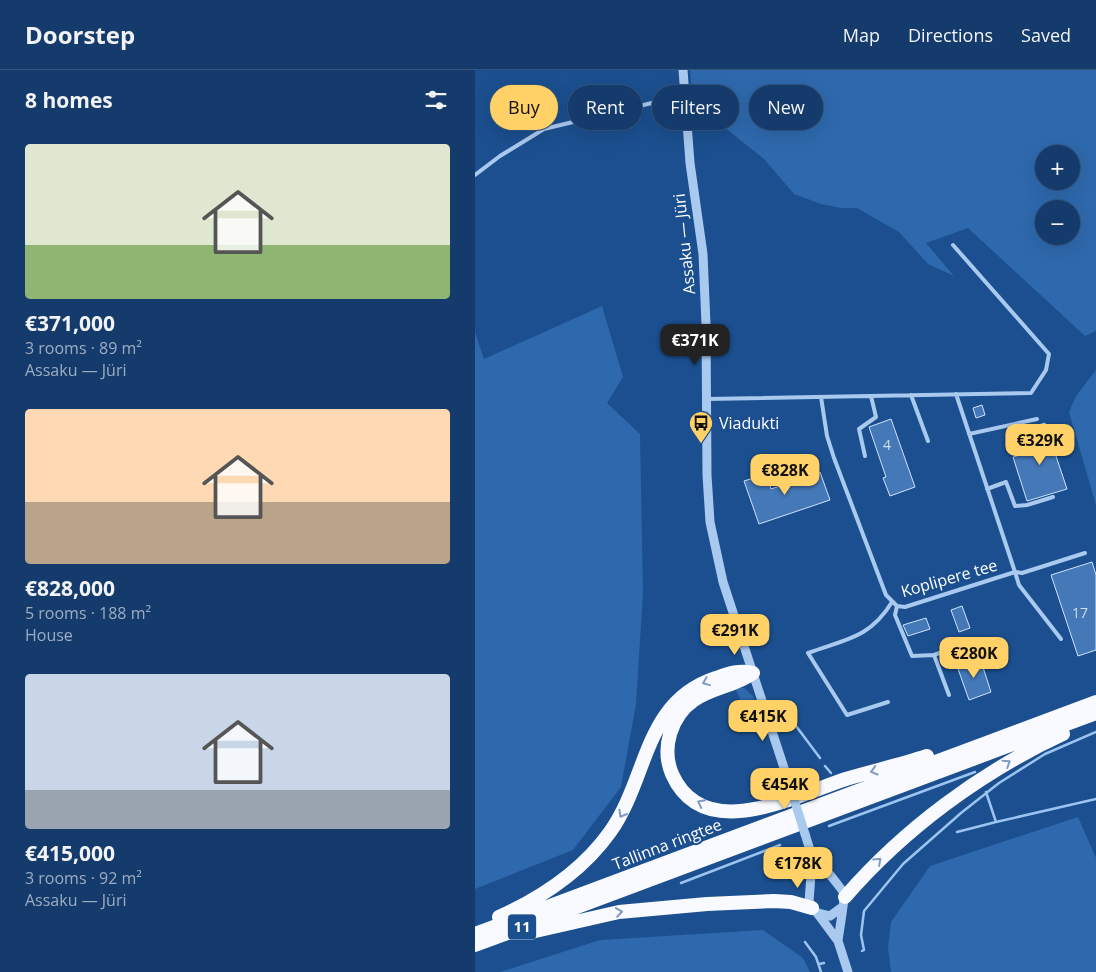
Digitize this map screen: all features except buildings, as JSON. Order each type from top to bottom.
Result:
[{"type":"highway","points":[[475,927],[511,911],[551,888],[605,840],[627,805],[655,731],[670,707],[680,697],[705,681],[740,670],[753,672]]},
{"type":"highway","points":[[753,672],[742,681],[694,700],[678,717],[668,740],[669,767],[676,782],[696,801],[712,808],[731,811],[753,810],[776,805],[845,779],[1045,721]]},
{"type":"highway","name":"Tallinna ringtee","points":[[475,934],[1096,702]]},
{"type":"highway","name":"Tallinna ringtee","points":[[475,945],[1096,713]]},
{"type":"highway","points":[[843,902],[875,863],[941,809],[1025,753],[1096,720]]},
{"type":"highway","points":[[475,951],[522,934],[619,912],[707,904],[773,902],[791,902],[814,911]]},
{"type":"street","name":"Assaku — Jüri","points":[[683,70],[685,85]]},
{"type":"street","name":"Assaku — Jüri","points":[[688,130],[690,163],[703,254],[707,475],[710,522],[723,582],[810,850],[811,875],[808,899],[814,911]]},
{"type":"street","name":"Assaku — Jüri","points":[[810,850],[843,891],[843,902]]},
{"type":"street","points":[[814,911],[830,916],[843,902]]},
{"type":"street","points":[[843,902],[839,941],[848,972]]},
{"type":"street","points":[[814,911],[839,941]]},
{"type":"lane","points":[[475,175],[500,156],[544,129],[652,103]]},
{"type":"lane","points":[[707,399],[1031,393],[1046,370],[1049,354],[953,245]]},
{"type":"lane","name":"Koplipere tee","points":[[821,397],[827,436],[834,458],[886,595],[891,602],[905,608],[1015,572],[956,394]]},
{"type":"lane","points":[[911,395],[928,441]]},
{"type":"lane","points":[[865,456],[859,429],[876,417],[871,396]]},
{"type":"lane","points":[[969,434],[1037,419]]},
{"type":"lane","points":[[987,489],[1005,482],[1015,506],[1027,505],[1053,497]]},
{"type":"lane","points":[[1061,639],[1019,585],[1015,572],[1023,573],[1085,553]]},
{"type":"lane","points":[[888,702],[847,715],[808,653],[868,631],[881,620],[891,602]]},
{"type":"lane","points":[[897,606],[895,615],[912,656],[935,655],[967,644]]},
{"type":"lane","points":[[935,655],[949,695]]},
{"type":"shaded area","points":[[690,70],[1096,70],[1096,331],[1085,336],[968,228],[926,243],[954,276],[928,264],[899,232],[857,208],[841,208],[821,204],[794,194],[764,159],[728,130],[739,130],[739,85],[691,85]]},
{"type":"shaded area","points":[[602,306],[623,377],[607,403],[640,434],[643,593],[636,704],[621,787],[573,850],[475,889],[475,332],[484,359]]},
{"type":"shaded area","points":[[1096,370],[1096,505],[1069,412],[1076,396]]},
{"type":"shaded area","points":[[735,688],[744,688],[753,696],[760,721],[741,701]]},
{"type":"shaded area","points":[[1078,817],[1096,858],[1096,972],[891,972],[888,947],[891,922],[930,866]]},
{"type":"shaded area","points":[[763,930],[803,958],[810,972],[500,972],[600,940]]},
{"type":"waterway","points":[[793,722],[820,758]]},
{"type":"waterway","points":[[862,951],[864,950],[861,935],[864,911],[903,864],[961,813],[999,783],[1045,754],[1096,732]]},
{"type":"waterway","points":[[825,766],[831,773]]},
{"type":"waterway","points":[[829,826],[975,772]]},
{"type":"waterway","points":[[986,792],[996,822],[1096,799]]},
{"type":"waterway","points":[[957,832],[996,822]]},
{"type":"waterway","points":[[681,883],[780,845]]},
{"type":"waterway","points":[[805,942],[816,957],[821,972]]},
{"type":"waterway","points":[[819,964],[824,963]]},
{"type":"place","name":"Viadukti","points":[[701,444]]}]
